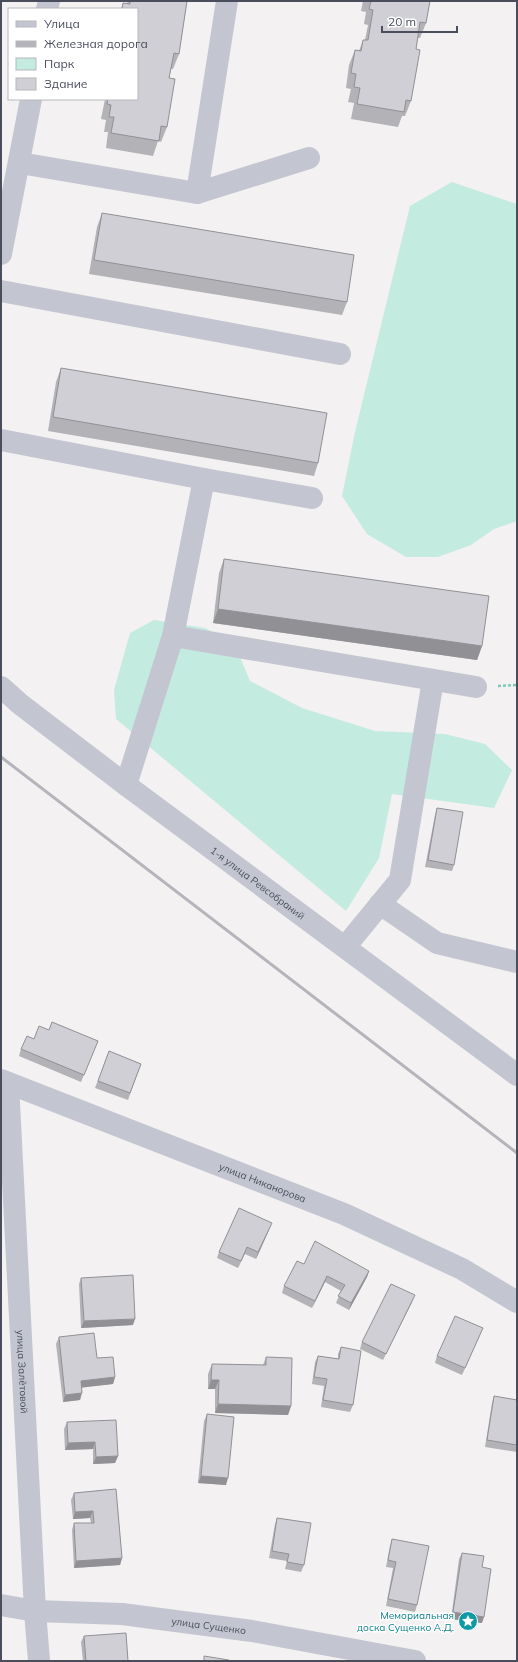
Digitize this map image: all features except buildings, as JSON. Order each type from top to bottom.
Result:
[{"type":"street","points":[[197,192],[227,1]]},
{"type":"street","points":[[1,254],[20,163],[31,100]]},
{"type":"street","points":[[20,163],[197,192],[309,158]]},
{"type":"street","points":[[1,291],[340,354]]},
{"type":"street","points":[[1,440],[312,498]]},
{"type":"street","points":[[126,785],[173,636],[204,479]]},
{"type":"street","points":[[173,636],[476,687]]},
{"type":"street","points":[[345,947],[400,880],[433,680]]},
{"type":"street","name":"1-я улица Ревсобраний","points":[[1,687],[20,704],[126,785],[517,1075]]},
{"type":"street","points":[[380,904],[437,943],[517,962]]},
{"type":"street","name":"улица Никанорова","points":[[4,1081],[344,1214],[462,1269],[517,1302]]},
{"type":"street","name":"улица Залётовой","points":[[4,1081],[39,1661]]},
{"type":"street","name":"улица Сущенко","points":[[1,1605],[35,1611],[122,1614],[252,1631],[415,1661]]},
{"type":"green space","points":[[452,182],[517,204],[517,521],[494,529],[471,545],[438,557],[406,557],[367,534],[342,496],[355,432],[410,206]]},
{"type":"green space","points":[[154,620],[205,628],[235,645],[250,681],[302,708],[375,731],[445,734],[485,744],[512,770],[494,808],[392,794],[379,858],[346,911],[116,719],[114,690],[130,633]]},
{"type":"railway","points":[[1,757],[517,1153]]},
{"type":"place","name":"Мемориальная доска Сущенко А.Д.","points":[[468,1621]]}]
